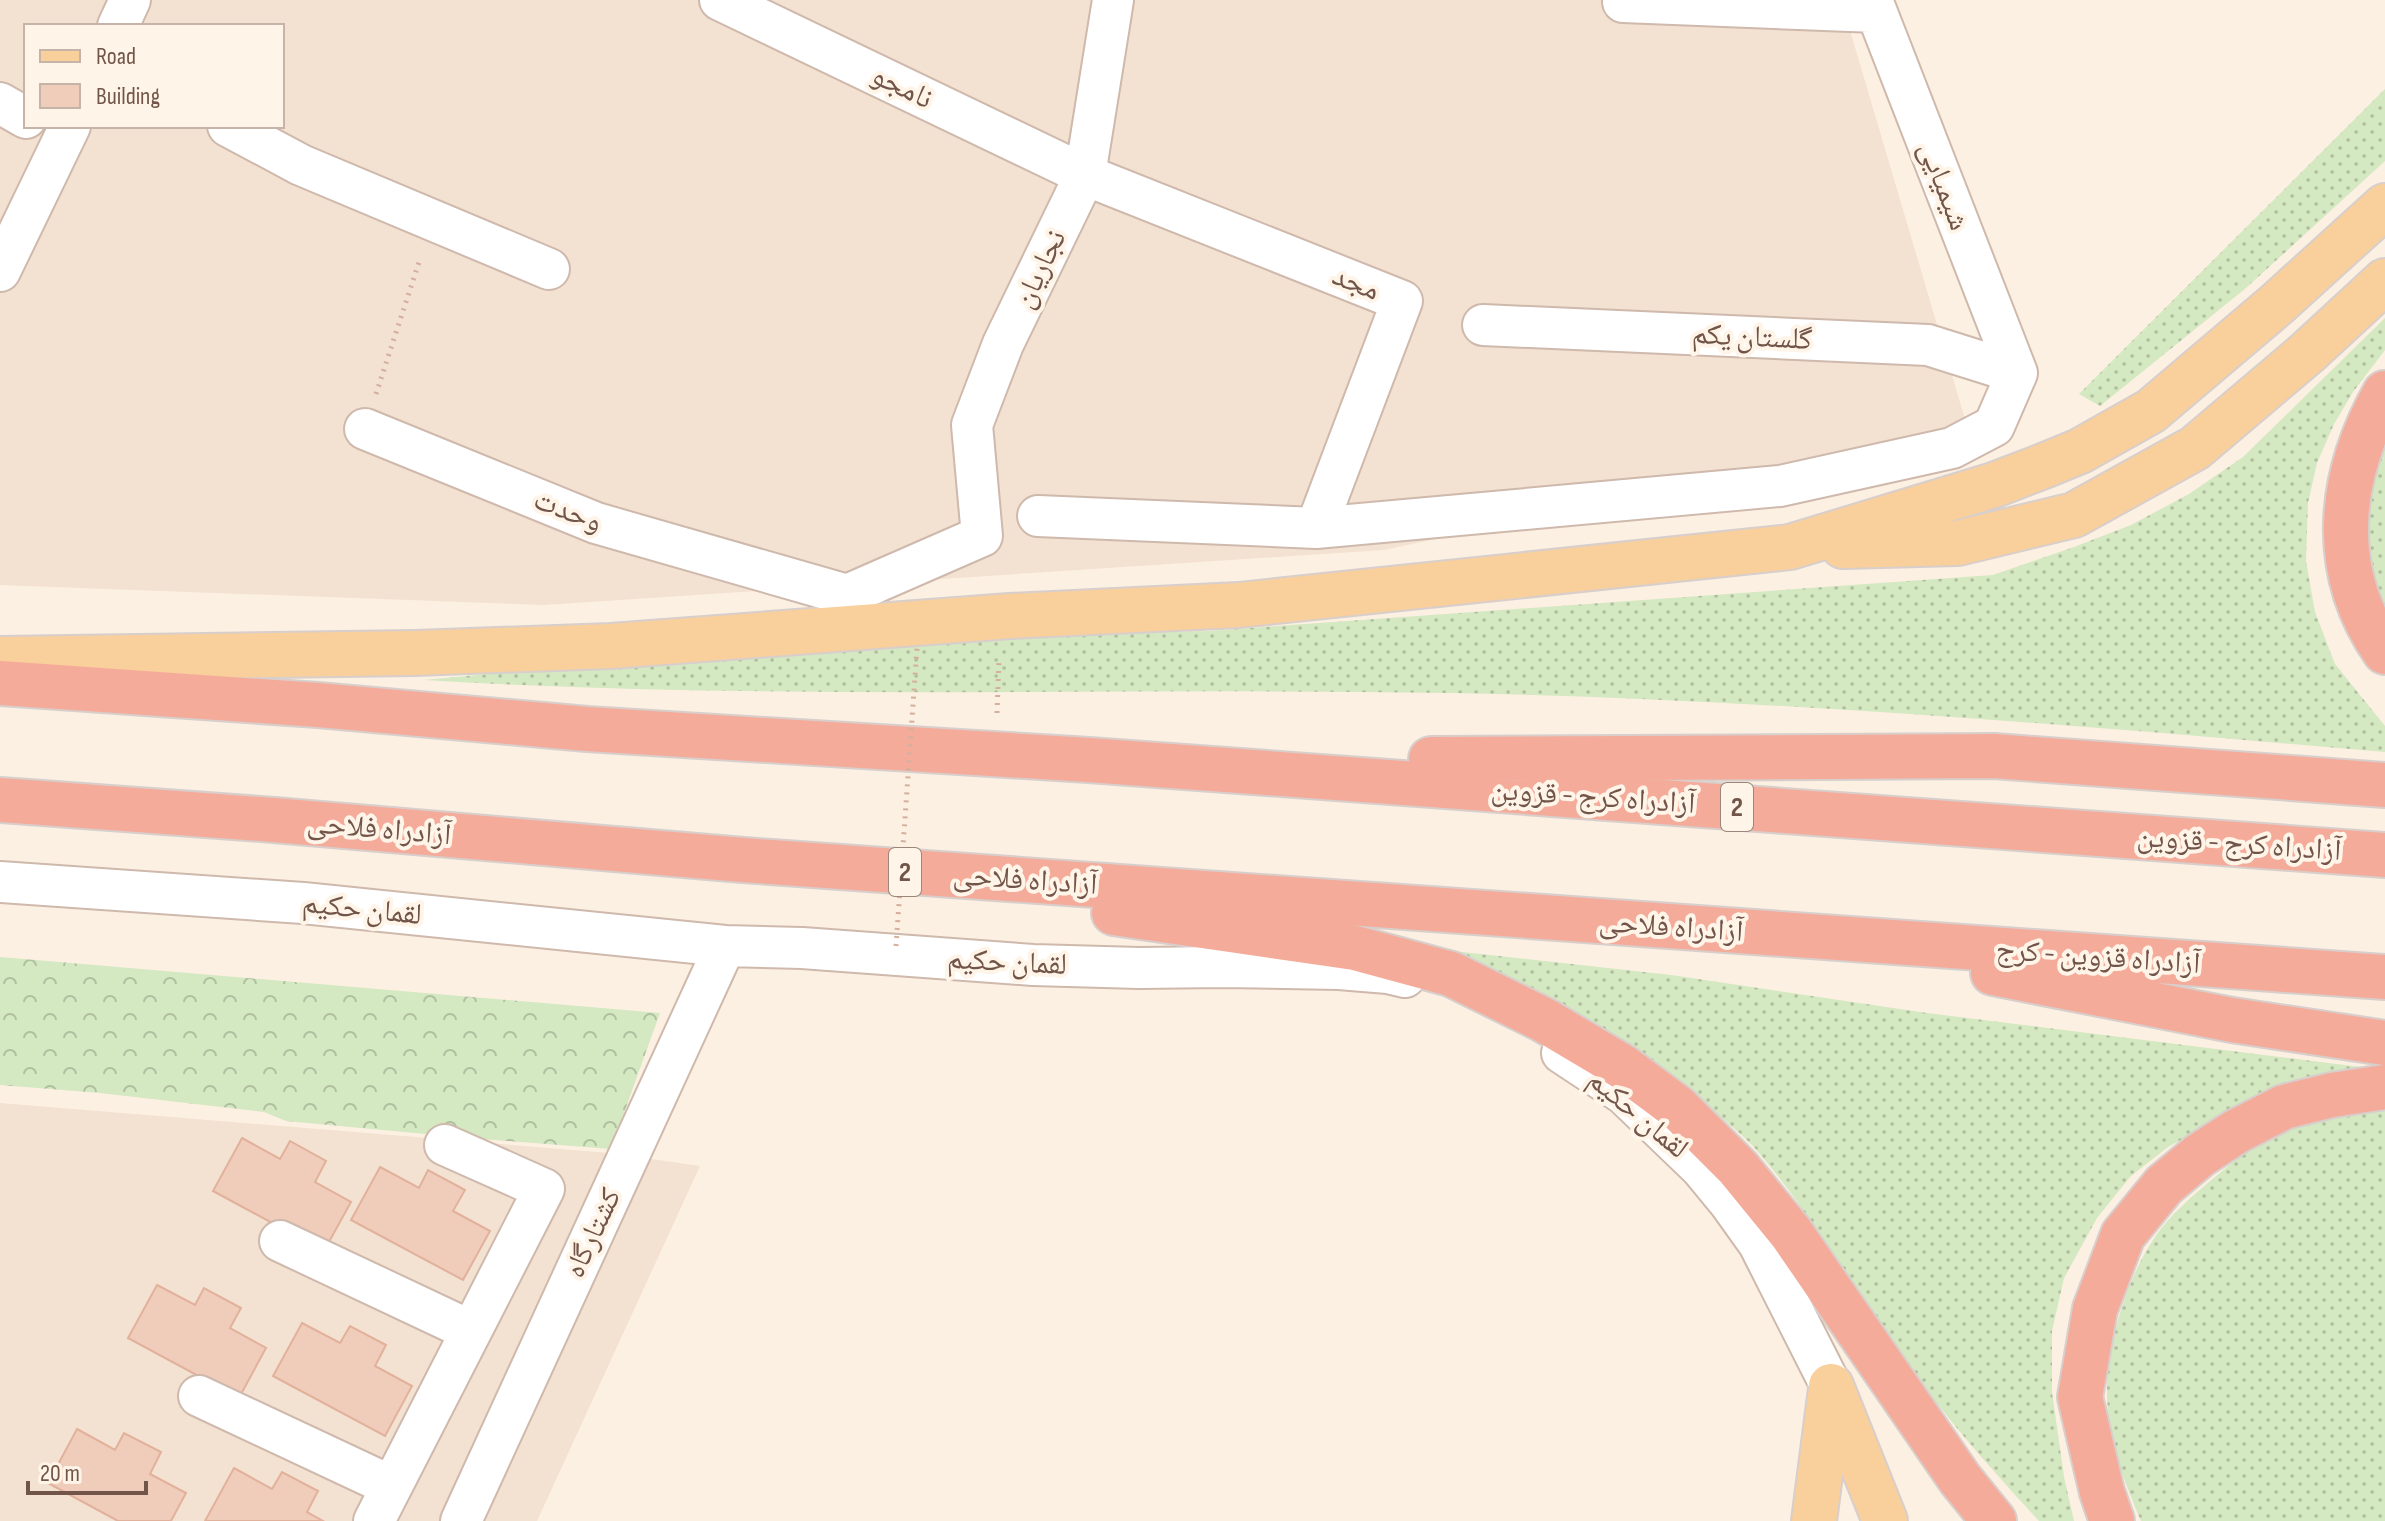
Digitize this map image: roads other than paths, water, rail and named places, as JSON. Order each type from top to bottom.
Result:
[{"type":"highway","points":[[2385,393],[2352,478],[2345,508],[2345,545],[2351,584],[2365,618],[2385,652]]},
{"type":"highway","name":"2","points":[[0,683],[318,705],[587,729],[1089,760]]},
{"type":"highway","points":[[1089,760],[1994,756],[2385,785]]},
{"type":"highway","name":"آزادراه کرج - قزوین","points":[[1089,760],[2385,855]]},
{"type":"highway","name":"آزادراه فلاحی","points":[[0,800],[743,860],[1810,937]]},
{"type":"highway","points":[[743,860],[1355,948],[1451,974],[1544,1020],[1623,1067],[1678,1108],[1738,1168],[1791,1233],[1960,1479],[1994,1521]]},
{"type":"highway","points":[[1810,937],[2232,1020],[2385,1043]]},
{"type":"highway","name":"آزادراه قزوین - کرج","points":[[1810,937],[2385,977]]},
{"type":"highway","points":[[2112,1521],[2102,1492],[2080,1397],[2095,1309],[2123,1235],[2164,1185],[2200,1155],[2237,1131],[2284,1107],[2332,1095],[2385,1087]]},
{"type":"main road","points":[[1790,547],[1994,485],[2080,451],[2151,411],[2277,304],[2385,206]]},
{"type":"main road","points":[[0,659],[415,653],[611,646],[1010,616],[1239,605],[1790,547],[1958,543],[2074,515],[2195,448],[2307,353],[2385,281]]},
{"type":"main road","points":[[1814,1521],[1831,1386]]},
{"type":"main road","name":"لقمان حکیم","points":[[1831,1386],[1885,1521]]},
{"type":"street","points":[[119,24],[130,0]]},
{"type":"street","name":"نامجو","points":[[720,0],[1085,175]]},
{"type":"street","name":"نجاریان","points":[[982,536],[972,425],[1003,344],[1085,175],[1113,0]]},
{"type":"street","points":[[1623,2],[1874,6]]},
{"type":"street","name":"شیمیایی","points":[[1874,6],[2017,373]]},
{"type":"street","points":[[0,103],[24,117]]},
{"type":"street","points":[[232,128],[301,165],[549,269]]},
{"type":"street","points":[[0,271],[57,131]]},
{"type":"street","name":"مجد","points":[[1085,175],[1402,301],[1316,528]]},
{"type":"street","name":"گلستان یکم","points":[[1483,325],[1928,345],[2017,373]]},
{"type":"street","points":[[1038,516],[1316,528],[1780,486],[1952,448],[1994,426],[2017,373]]},
{"type":"street","name":"وحدت","points":[[365,429],[596,523],[847,595],[982,536]]},
{"type":"street","name":"لقمان حکیم","points":[[0,882],[303,903],[725,946],[802,948],[1048,965],[1339,969],[1388,973],[1439,985],[1528,1030],[1624,1094],[1701,1168],[1759,1244],[1831,1386]]},
{"type":"street","name":"کشتارگاه","points":[[461,1521],[725,946]]},
{"type":"street","points":[[199,1396],[383,1504],[544,1189],[445,1145]]},
{"type":"street","points":[[280,1241],[471,1331]]}]
